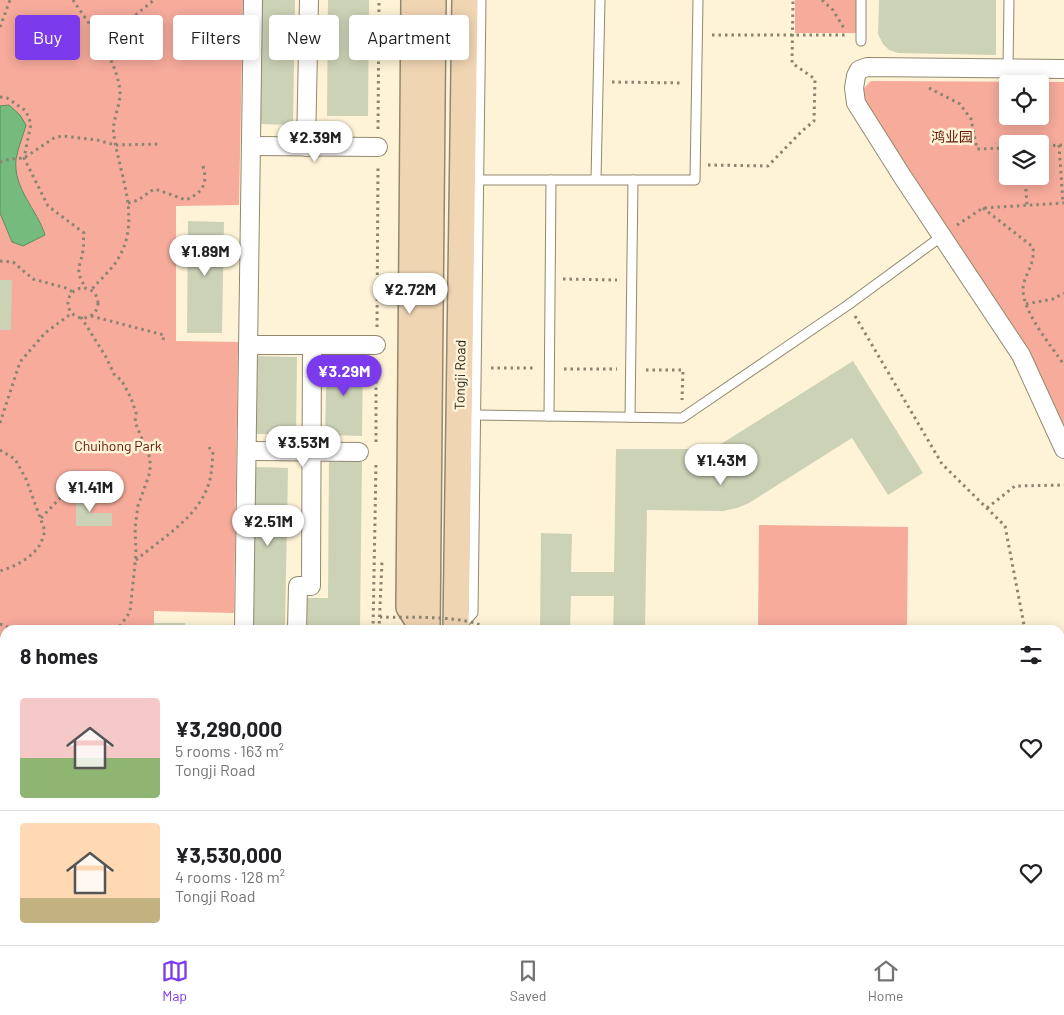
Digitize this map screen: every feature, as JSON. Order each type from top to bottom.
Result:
[{"type":"main road","points":[[408,619],[414,0]]},
{"type":"main road","points":[[426,625],[433,0]]},
{"type":"main road","name":"Tongji Road","points":[[465,0],[470,625]]},
{"type":"street","points":[[244,625],[253,0]]},
{"type":"street","points":[[306,147],[309,0]]},
{"type":"street","points":[[1064,69],[867,67],[859,70],[854,88],[856,103],[1021,355],[1064,449]]},
{"type":"street","points":[[251,146],[378,147]]},
{"type":"street","points":[[248,345],[376,345]]},
{"type":"street","points":[[297,625],[298,586],[311,586],[312,345]]},
{"type":"street","points":[[247,451],[359,452]]},
{"type":"lane","points":[[470,625],[481,0]]},
{"type":"lane","points":[[596,179],[600,0]]},
{"type":"lane","points":[[478,180],[695,180],[698,0]]},
{"type":"lane","points":[[861,0],[861,38]]},
{"type":"lane","points":[[1008,68],[1009,0]]},
{"type":"lane","points":[[549,416],[551,180]]},
{"type":"lane","points":[[630,417],[633,180]]},
{"type":"lane","points":[[475,415],[682,418],[848,305],[942,236]]},
{"type":"path","points":[[0,27],[10,0]]},
{"type":"path","points":[[73,0],[90,26]]},
{"type":"path","points":[[136,15],[154,0]]},
{"type":"path","points":[[376,443],[379,0]]},
{"type":"path","points":[[695,165],[768,166],[814,121],[815,79],[792,63],[793,0]]},
{"type":"path","points":[[822,0],[833,10],[848,35]]},
{"type":"path","points":[[697,35],[848,35],[861,38]]},
{"type":"path","points":[[91,290],[116,261],[125,244],[130,215],[113,132],[120,92],[117,76],[110,60]]},
{"type":"path","points":[[598,82],[696,83]]},
{"type":"path","points":[[926,85],[931,90],[946,95],[960,104],[971,119],[977,149],[999,148]]},
{"type":"path","points":[[0,97],[7,98],[26,111],[31,124],[24,158],[48,206],[84,234],[83,250],[78,265],[79,277],[86,288]]},
{"type":"path","points":[[0,162],[24,158],[54,138],[62,136],[97,140],[115,145],[161,144]]},
{"type":"path","points":[[965,220],[983,208],[1064,203],[1062,145],[1049,146]]},
{"type":"path","points":[[128,203],[139,201],[148,192],[155,189],[186,200],[195,196],[202,190],[206,177],[203,166]]},
{"type":"path","points":[[1026,185],[1027,205]]},
{"type":"path","points":[[983,208],[1033,247],[1034,258],[1023,286],[1024,300],[1032,317],[1064,365]]},
{"type":"path","points":[[0,261],[13,262],[33,279],[66,288],[73,292]]},
{"type":"path","points":[[550,279],[632,280]]},
{"type":"path","points":[[90,315],[97,308],[98,303],[94,294],[86,288],[73,292],[68,300],[68,305],[72,313],[81,317],[106,357],[114,374],[122,381],[131,398],[136,413],[135,422],[150,458],[150,472],[138,506],[135,528],[136,561],[130,612],[120,625]]},
{"type":"path","points":[[1026,304],[1053,299],[1064,293]]},
{"type":"path","points":[[848,305],[942,464],[1005,526],[1023,625]]},
{"type":"path","points":[[0,424],[20,362],[45,333],[72,313]]},
{"type":"path","points":[[81,317],[90,315],[164,335],[164,341]]},
{"type":"path","points":[[476,368],[683,370],[682,418]]},
{"type":"path","points":[[136,561],[174,531],[200,501],[212,472],[213,452],[207,444]]},
{"type":"path","points":[[0,450],[15,459],[26,479],[45,531],[39,546],[28,557],[10,568],[0,571]]},
{"type":"path","points":[[373,625],[376,463]]},
{"type":"path","points":[[41,518],[62,496],[84,479]]},
{"type":"path","points":[[987,508],[1014,486],[1064,484]]},
{"type":"path","points":[[379,625],[382,561]]},
{"type":"path","points":[[380,617],[448,619],[467,625]]},
{"type":"green space","name":"Chuihong Park","points":[[0,0],[243,0],[243,15],[173,15],[173,60],[242,60],[239,205],[176,206],[176,341],[238,342],[234,613],[154,611],[154,625],[0,625]]},
{"type":"green space","points":[[795,0],[858,0],[858,33],[795,33]]},
{"type":"green space","name":"鸿业园","points":[[871,81],[999,82],[999,125],[1049,125],[1049,82],[1064,82],[1064,431],[883,135],[864,101],[864,88]]},
{"type":"green space","points":[[759,525],[908,527],[907,625],[758,625]]},
{"type":"shaded area","points":[[9,105],[20,115],[26,125],[16,159],[18,180],[45,235],[23,246],[12,242],[0,213],[0,106]]},
{"type":"building","points":[[262,0],[295,0],[295,15],[269,15],[269,60],[294,60],[293,125],[259,124]]},
{"type":"building","points":[[328,0],[369,0],[369,15],[349,15],[349,60],[368,60],[368,116],[327,116],[327,60],[339,60],[339,15],[328,15]]},
{"type":"building","points":[[879,0],[996,0],[996,55],[898,53],[889,50],[883,44],[878,34]]},
{"type":"building","points":[[188,221],[224,222],[222,333],[187,333]]},
{"type":"building","points":[[0,280],[12,280],[11,330],[0,330]]},
{"type":"building","points":[[256,356],[297,357],[296,434],[255,434]]},
{"type":"building","points":[[327,358],[363,358],[362,436],[325,435]]},
{"type":"building","points":[[853,361],[923,473],[888,495],[852,438],[749,503],[737,508],[723,511],[647,510],[645,625],[613,625],[614,596],[571,596],[570,625],[540,625],[541,533],[572,534],[571,572],[614,572],[616,449],[713,449]]},
{"type":"building","points":[[329,459],[362,459],[360,625],[304,625],[304,598],[328,598]]},
{"type":"building","points":[[252,467],[288,468],[285,625],[249,625]]},
{"type":"building","points":[[76,494],[91,494],[91,513],[112,513],[112,526],[76,526]]},
{"type":"building","points":[[154,623],[185,623],[185,625],[154,625]]}]
